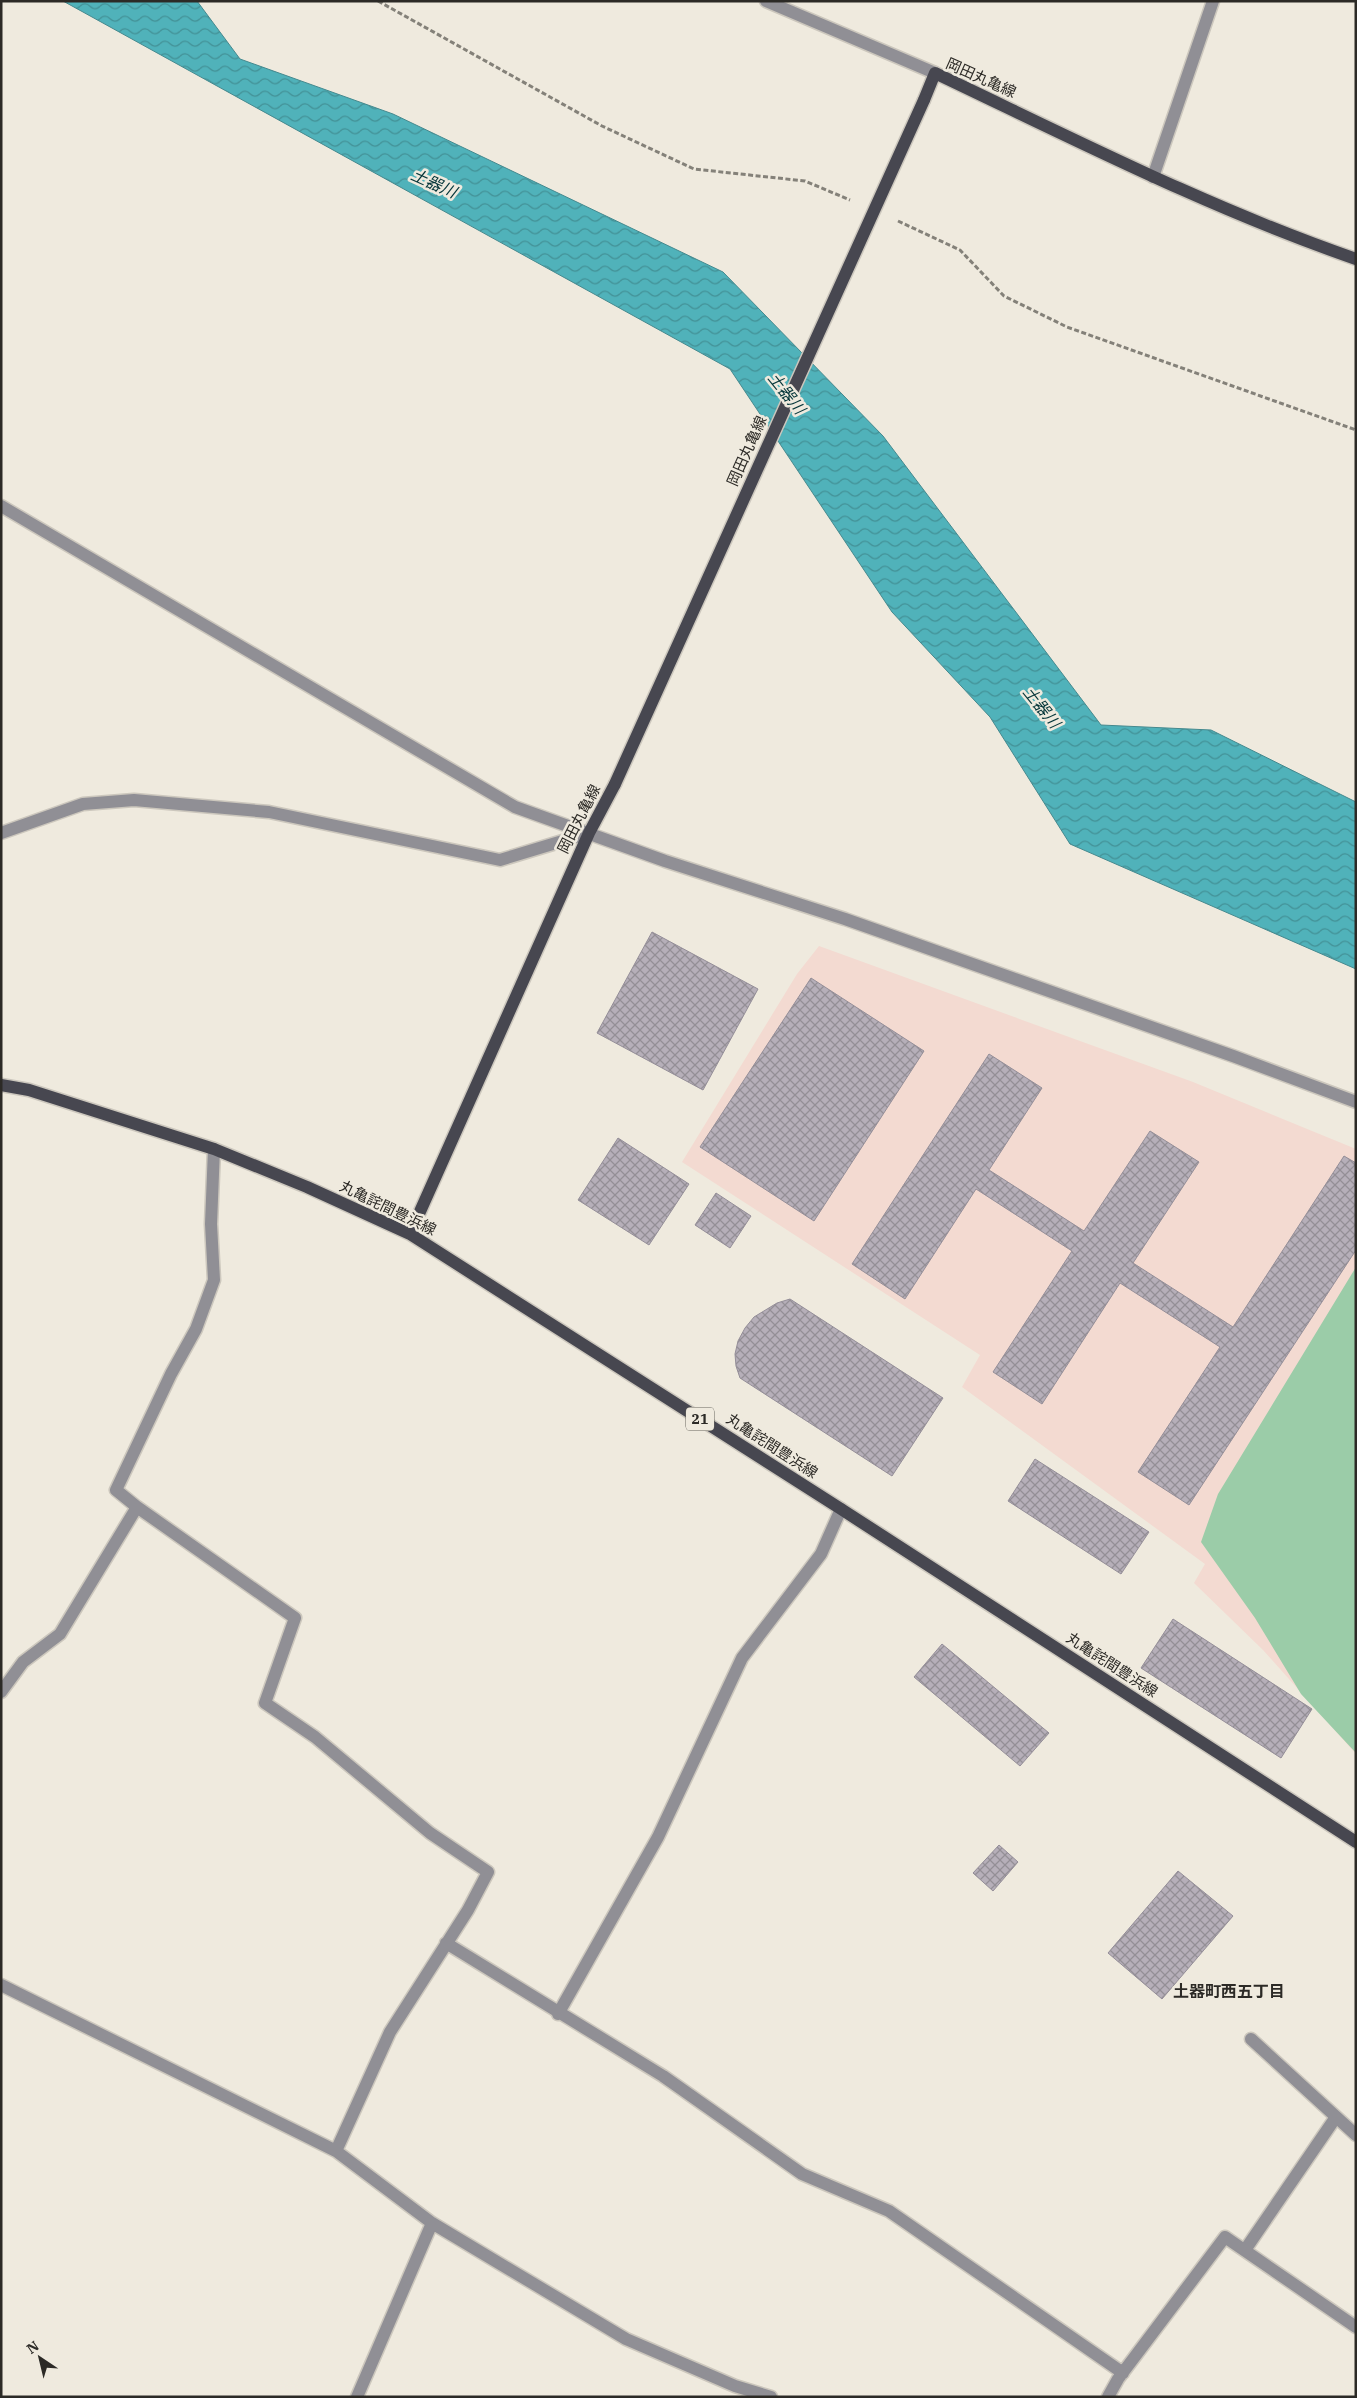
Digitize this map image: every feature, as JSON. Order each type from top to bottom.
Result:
[{"type":"main road","name":"岡田丸亀線","points":[[410,1234],[589,833],[615,784],[935,73],[1154,177],[1301,240],[1356,259]]},
{"type":"main road","name":"丸亀詫間豊浜線","points":[[1,1085],[29,1090],[66,1101],[214,1149],[308,1187],[410,1234],[841,1509],[1356,1842]]},
{"type":"street","points":[[766,1],[935,73]]},
{"type":"street","points":[[1154,177],[1213,1]]},
{"type":"street","points":[[1,506],[515,807],[665,861],[845,919],[1233,1056],[1356,1102]]},
{"type":"street","points":[[1,832],[83,804],[134,800],[269,812],[500,860],[589,833]]},
{"type":"street","points":[[214,1149],[211,1224],[214,1280],[196,1330],[171,1374],[116,1490],[137,1508],[295,1618],[265,1703],[315,1737],[430,1833],[488,1872],[468,1910],[390,2032],[336,2152]]},
{"type":"street","points":[[1,1692],[23,1662],[60,1634],[137,1508]]},
{"type":"street","points":[[558,2014],[658,1837],[742,1658],[821,1554],[841,1509]]},
{"type":"street","points":[[446,1943],[558,2014],[663,2076],[802,2174],[889,2212],[1123,2373]]},
{"type":"street","points":[[1,1985],[336,2152],[432,2223],[626,2339],[735,2386],[771,2397]]},
{"type":"street","points":[[1251,2039],[1356,2134]]},
{"type":"street","points":[[1245,2250],[1336,2117]]},
{"type":"street","points":[[357,2397],[432,2223]]},
{"type":"street","points":[[1108,2397],[1123,2373],[1225,2237],[1356,2327]]},
{"type":"shaded area","points":[[819,946],[1193,1082],[1356,1149],[1356,1754],[1263,1650],[1194,1583],[1205,1564],[962,1387],[980,1355],[682,1162],[797,974]]},
{"type":"green space","points":[[1356,1267],[1356,1753],[1301,1694],[1255,1618],[1201,1542],[1218,1494]]},
{"type":"water","name":"土器川","points":[[63,1],[197,1],[240,59],[393,114],[723,272],[883,436],[1101,725],[1211,730],[1356,802],[1356,969],[1070,844],[990,717],[892,612],[730,369]]},
{"type":"building","points":[[652,932],[758,989],[703,1090],[597,1033]]},
{"type":"building","points":[[811,978],[924,1051],[814,1221],[700,1147]]},
{"type":"building","points":[[989,1054],[1042,1088],[989,1170],[1084,1231],[1150,1131],[1199,1162],[1133,1263],[1233,1327],[1344,1156],[1356,1163],[1356,1250],[1189,1505],[1138,1472],[1220,1347],[1120,1283],[1042,1404],[993,1372],[1072,1251],[976,1189],[905,1299],[852,1264]]},
{"type":"building","points":[[618,1138],[689,1184],[649,1245],[578,1200]]},
{"type":"building","points":[[716,1193],[751,1216],[730,1248],[695,1225]]},
{"type":"building","points":[[790,1299],[943,1398],[892,1476],[740,1378],[735,1354],[738,1341],[745,1328],[754,1317],[777,1303]]},
{"type":"building","points":[[1035,1459],[1149,1532],[1121,1574],[1008,1501]]},
{"type":"building","points":[[1173,1619],[1312,1709],[1281,1758],[1141,1668]]},
{"type":"building","points":[[942,1644],[1049,1733],[1020,1766],[914,1677]]},
{"type":"building","points":[[999,1845],[1018,1862],[993,1891],[973,1873]]},
{"type":"building","points":[[1178,1871],[1233,1916],[1162,1999],[1108,1953]]},
{"type":"district","name":"土器町西五丁目","points":[[1229,1991]]}]
